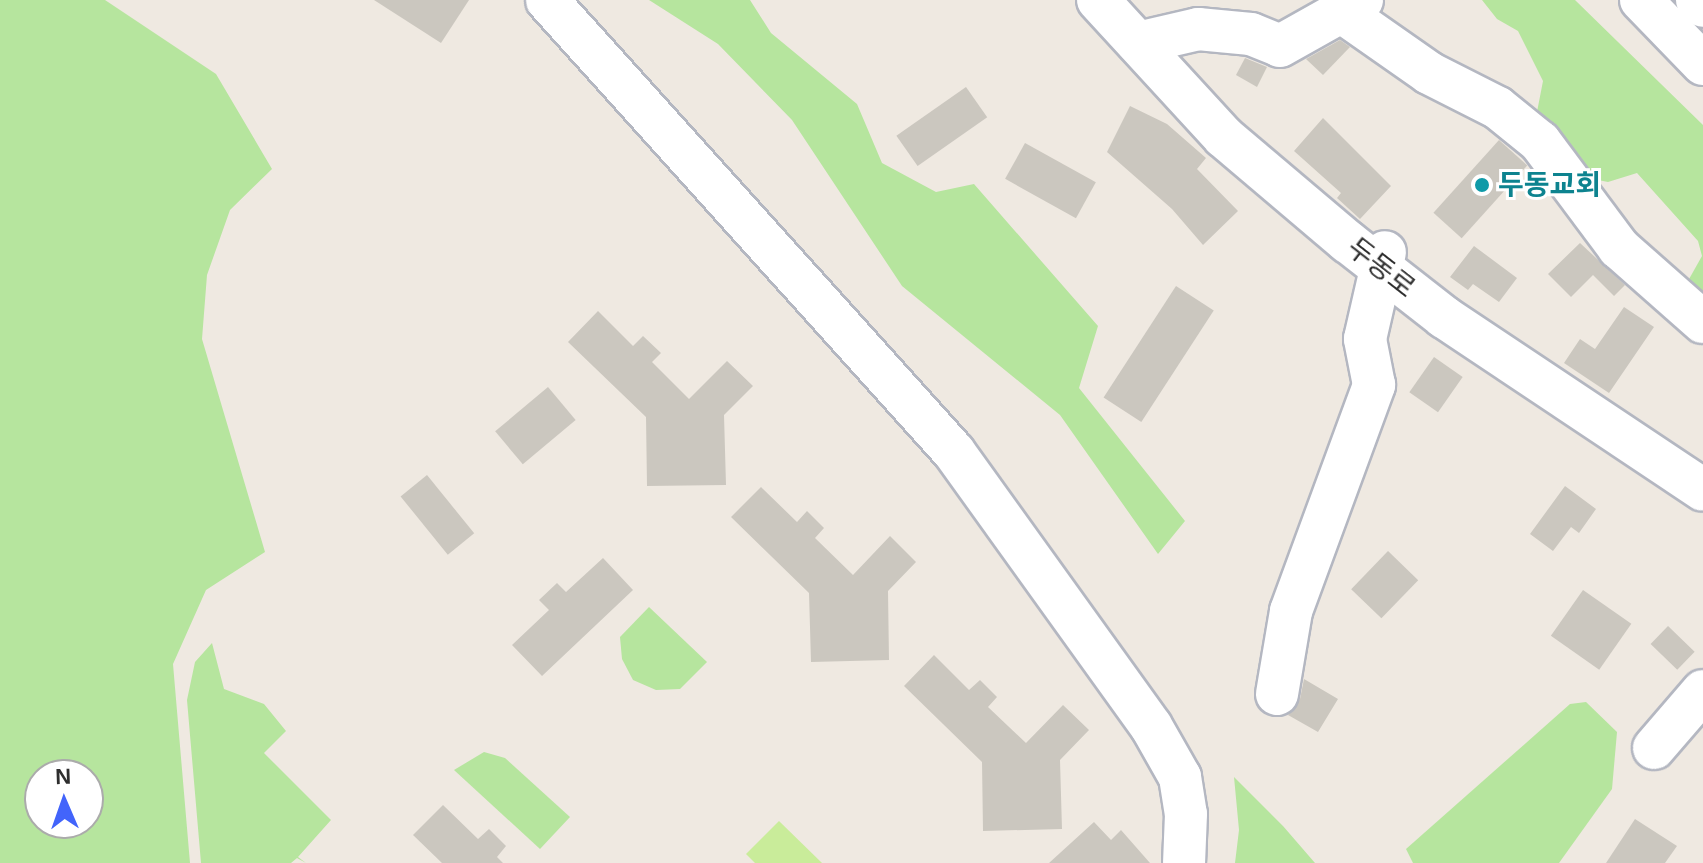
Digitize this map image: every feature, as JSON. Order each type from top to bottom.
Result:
[{"type":"street","points":[[547,0],[954,452],[1151,726],[1180,777],[1186,814],[1184,863]]},
{"type":"street","points":[[577,0],[976,437],[1168,709],[1202,773],[1208,863]]},
{"type":"street","name":"두동로","points":[[1098,0],[1149,41],[1382,259],[1702,482]]},
{"type":"street","name":"두동로","points":[[1125,0],[1149,41]]},
{"type":"street","points":[[1641,0],[1703,64]]},
{"type":"street","points":[[1697,0],[1703,6]]},
{"type":"street","points":[[1149,41],[1198,29],[1251,34],[1280,46],[1352,6],[1429,73],[1498,108],[1540,142],[1619,248],[1703,322]]},
{"type":"street","points":[[1277,694],[1291,611],[1374,385],[1365,339],[1382,259]]},
{"type":"street","points":[[1654,748],[1703,691]]},
{"type":"green space","points":[[0,0],[105,0],[216,74],[272,169],[230,210],[207,275],[202,339],[265,552],[206,590],[173,664],[190,863],[0,863]]},
{"type":"green space","points":[[649,0],[750,0],[771,33],[857,104],[882,163],[936,192],[974,184],[1098,326],[1079,388],[1185,521],[1158,554],[1060,415],[902,286],[792,120],[718,44]]},
{"type":"green space","points":[[1482,0],[1575,0],[1703,125],[1703,305],[1684,288],[1702,256],[1698,241],[1637,173],[1608,182],[1588,178],[1536,117],[1543,81],[1518,31],[1497,19]]},
{"type":"green space","points":[[649,607],[707,662],[680,689],[656,690],[633,680],[622,659],[620,637]]},
{"type":"green space","points":[[212,643],[224,689],[264,704],[286,731],[264,753],[331,820],[298,857],[306,863],[297,858],[291,863],[201,863],[187,700],[195,662]]},
{"type":"green space","points":[[1586,702],[1617,732],[1612,789],[1559,863],[1413,863],[1406,849],[1570,704]]},
{"type":"green space","points":[[484,752],[505,758],[570,817],[540,849],[454,770]]},
{"type":"green space","points":[[1234,777],[1315,863],[1235,863],[1239,830]]},
{"type":"green space","points":[[779,821],[822,863],[755,863],[746,854]]},
{"type":"building","points":[[374,0],[469,0],[441,43]]},
{"type":"building","points":[[1340,40],[1350,47],[1323,75],[1306,59]]},
{"type":"building","points":[[1245,58],[1267,67],[1257,87],[1236,75]]},
{"type":"building","points":[[966,87],[987,117],[918,166],[896,136]]},
{"type":"building","points":[[1130,106],[1167,124],[1206,158],[1197,169],[1238,211],[1203,245],[1172,209],[1107,152]]},
{"type":"building","points":[[1323,118],[1391,186],[1360,219],[1337,198],[1341,193],[1294,151]]},
{"type":"building","name":"두동교회","points":[[1499,140],[1527,165],[1462,238],[1433,213]]},
{"type":"building","points":[[1025,143],[1096,182],[1076,218],[1005,179]]},
{"type":"building","points":[[1580,243],[1625,285],[1614,296],[1593,275],[1571,297],[1548,274]]},
{"type":"building","points":[[1474,246],[1517,278],[1499,302],[1473,284],[1468,290],[1450,277]]},
{"type":"building","points":[[1176,286],[1214,311],[1141,422],[1104,398]]},
{"type":"building","points":[[1624,307],[1654,327],[1609,393],[1564,363],[1580,339],[1595,349]]},
{"type":"building","points":[[598,311],[633,346],[643,336],[661,353],[652,362],[689,399],[727,361],[753,386],[724,415],[726,485],[647,486],[646,417],[568,342]]},
{"type":"building","points":[[1434,357],[1463,377],[1438,412],[1409,392]]},
{"type":"building","points":[[548,387],[576,420],[523,464],[495,431]]},
{"type":"building","points":[[427,475],[474,533],[448,555],[401,496]]},
{"type":"building","points":[[1565,486],[1596,509],[1579,533],[1571,527],[1553,551],[1530,534]]},
{"type":"building","points":[[761,487],[797,522],[807,511],[824,528],[815,538],[853,575],[890,536],[916,562],[888,591],[889,660],[811,662],[809,593],[731,517]]},
{"type":"building","points":[[1388,551],[1418,580],[1381,618],[1351,589]]},
{"type":"building","points":[[603,558],[633,590],[542,676],[512,645],[549,610],[539,600],[557,583],[566,592]]},
{"type":"building","points":[[1583,590],[1631,624],[1599,670],[1551,636]]},
{"type":"building","points":[[1668,626],[1695,652],[1677,670],[1651,644]]},
{"type":"building","points":[[934,655],[969,690],[980,680],[997,697],[988,707],[1026,743],[1063,705],[1089,730],[1060,760],[1062,829],[983,831],[982,762],[904,686]]},
{"type":"building","points":[[1304,679],[1338,699],[1318,732],[1288,715],[1300,699]]},
{"type":"building","points":[[443,805],[478,839],[489,829],[506,846],[497,857],[503,863],[442,863],[413,835]]},
{"type":"building","points":[[1635,819],[1677,846],[1665,863],[1606,863]]},
{"type":"building","points":[[1094,822],[1111,840],[1121,830],[1150,863],[1049,863]]},
{"type":"place","name":"두동교회","points":[[1482,185]]}]
